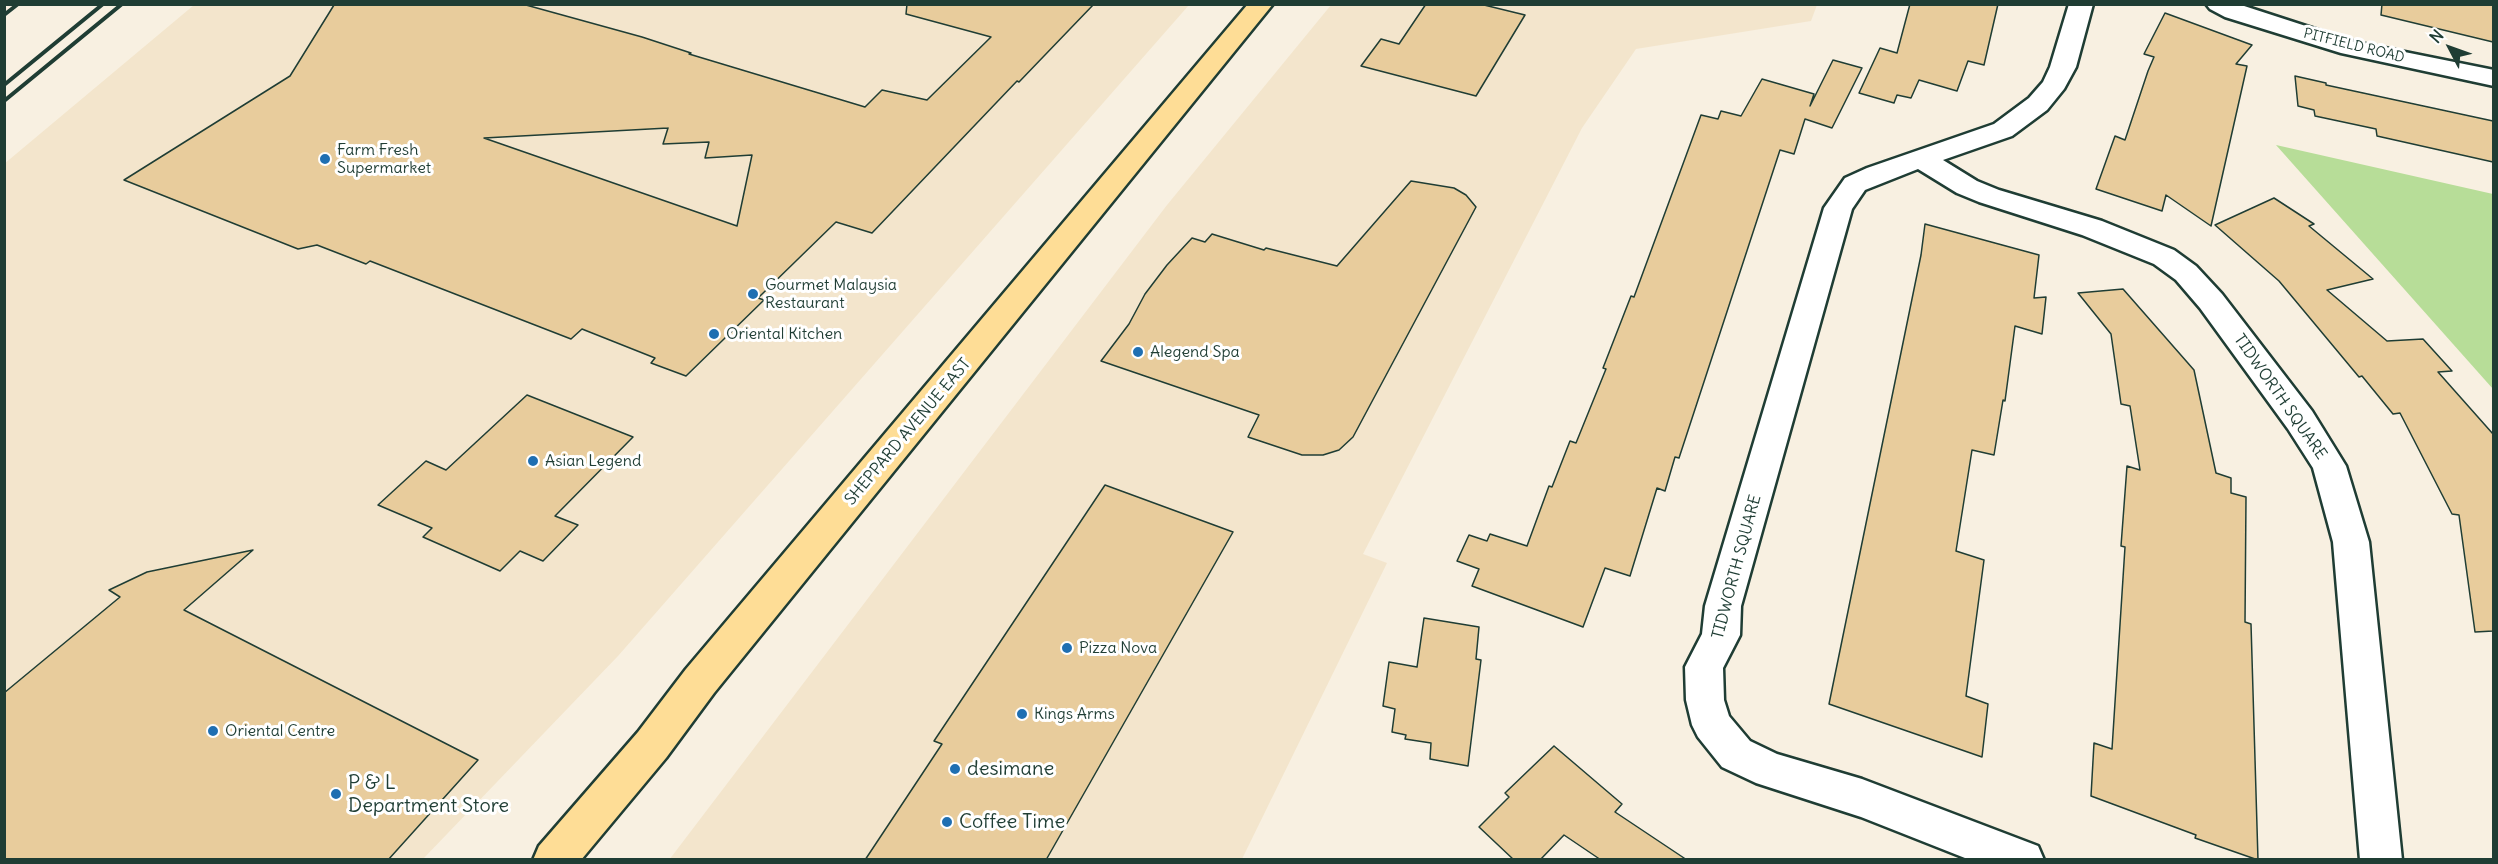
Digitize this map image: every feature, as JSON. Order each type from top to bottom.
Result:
[{"type":"main road","name":"SHEPPARD AVENUE EAST","points":[[554,860],[652,745],[700,681],[1261,4]]},
{"type":"street","name":"TIDWORTH SQUARE","points":[[2024,860],[1862,798],[1770,770],[1736,754],[1712,725],[1705,700],[1704,667],[1721,635],[1723,606],[1838,208],[1855,184],[1877,174],[2003,130],[2037,104],[2055,84],[2063,68],[2081,4]]},
{"type":"street","name":"PITFIELD ROAD","points":[[2218,4],[2235,12],[2349,48],[2493,78]]},
{"type":"street","name":"TIDWORTH SQUARE","points":[[1921,159],[1967,187],[1989,196],[2092,228],[2164,257],[2186,273],[2211,301],[2300,420],[2329,466],[2351,542],[2381,860]]},
{"type":"shaded area","points":[[194,5],[1189,5],[618,656],[423,859],[5,859],[4,164]]},
{"type":"shaded area","points":[[1331,5],[1817,5],[1811,21],[1636,49],[1582,128],[1363,554],[1387,563],[1242,859],[669,860],[1167,205]]},
{"type":"green space","points":[[2276,145],[2493,194],[2493,389]]},
{"type":"building","points":[[907,4],[1094,4],[872,233],[836,222],[758,298],[764,300],[686,376],[651,363],[655,358],[582,329],[571,339],[370,261],[366,264],[317,245],[298,249],[124,180],[290,76],[334,5],[526,5],[642,37],[691,53],[689,54],[865,107],[882,90],[927,100],[991,37],[906,14]],"holes":[[[668,128],[663,144],[709,142],[705,158],[752,155],[737,226],[484,138]]]},
{"type":"building","points":[[1426,4],[1480,4],[1525,15],[1476,96],[1361,66],[1381,39],[1399,44]]},
{"type":"building","points":[[1910,4],[1998,4],[1984,65],[1968,61],[1957,91],[1919,80],[1911,98],[1897,95],[1894,103],[1859,93],[1880,48],[1897,53]]},
{"type":"building","points":[[2382,4],[2493,4],[2493,42],[2381,15]]},
{"type":"building","points":[[2165,13],[2252,45],[2236,64],[2247,66],[2211,226],[2166,195],[2162,211],[2096,189],[2115,136],[2125,140],[2154,57],[2144,54]]},
{"type":"building","points":[[1833,60],[1862,68],[1832,128],[1805,119],[1794,154],[1780,150],[1679,458],[1675,457],[1665,491],[1657,488],[1630,576],[1605,568],[1583,627],[1472,586],[1479,569],[1457,561],[1469,535],[1487,541],[1490,534],[1527,546],[1549,486],[1552,487],[1570,441],[1576,443],[1606,369],[1603,368],[1631,296],[1634,297],[1701,115],[1718,119],[1721,111],[1741,116],[1762,79],[1814,94],[1810,106]]},
{"type":"building","points":[[2295,76],[2326,83],[2326,85],[2493,121],[2493,162],[2377,136],[2376,129],[2315,116],[2314,110],[2298,106]]},
{"type":"building","points":[[1411,181],[1454,188],[1466,195],[1476,207],[1353,437],[1339,450],[1323,455],[1302,455],[1248,437],[1259,415],[1101,361],[1129,324],[1145,294],[1192,238],[1205,242],[1212,234],[1264,250],[1266,248],[1337,266]]},
{"type":"building","points":[[2274,198],[2314,224],[2309,226],[2373,279],[2327,290],[2387,341],[2423,339],[2452,371],[2438,372],[2493,434],[2493,631],[2475,632],[2459,515],[2452,514],[2400,413],[2393,414],[2362,376],[2359,377],[2279,281],[2215,225]]},
{"type":"building","points":[[1925,224],[2039,255],[2034,298],[2046,297],[2042,334],[2015,326],[2005,401],[2003,400],[1994,455],[1972,450],[1956,551],[1984,560],[1966,696],[1988,704],[1982,757],[1829,704],[1921,255]]},
{"type":"building","points":[[2123,289],[2194,370],[2216,473],[2231,478],[2231,493],[2246,497],[2245,622],[2251,624],[2258,860],[2195,838],[2196,835],[2091,796],[2094,743],[2112,749],[2125,547],[2121,546],[2127,466],[2140,470],[2130,406],[2121,404],[2111,334],[2078,293]]},
{"type":"building","points":[[527,395],[633,437],[555,516],[578,525],[543,561],[520,551],[500,571],[423,537],[432,528],[378,505],[426,461],[446,470]]},
{"type":"building","points":[[1105,485],[1233,532],[1046,860],[865,860],[942,744],[934,741]]},
{"type":"building","name":"Oriental Centre","points":[[253,550],[184,610],[478,760],[388,860],[4,860],[4,693],[120,597],[109,590],[147,572]]},
{"type":"building","points":[[1424,618],[1479,627],[1476,659],[1481,660],[1468,766],[1430,759],[1431,743],[1405,739],[1406,735],[1392,732],[1395,709],[1383,706],[1389,662],[1417,667]]},
{"type":"building","points":[[1554,746],[1622,804],[1615,812],[1687,860],[1601,860],[1564,835],[1540,860],[1514,860],[1479,827],[1509,797],[1505,793]]},
{"type":"railway","points":[[4,15],[18,4]]},
{"type":"railway","points":[[4,85],[103,4]]},
{"type":"railway","points":[[4,101],[122,4]]},
{"type":"place","name":"Farm Fresh Supermarket","points":[[325,159]]},
{"type":"place","name":"Gourmet Malaysia Restaurant","points":[[753,294]]},
{"type":"place","name":"Oriental Kitchen","points":[[714,334]]},
{"type":"place","name":"Alegend Spa","points":[[1138,352]]},
{"type":"place","name":"Asian Legend","points":[[533,461]]},
{"type":"place","name":"Pizza Nova","points":[[1067,648]]},
{"type":"place","name":"Kings Arms","points":[[1022,714]]},
{"type":"place","name":"Oriental Centre","points":[[213,731]]},
{"type":"place","name":"desimane","points":[[955,769]]},
{"type":"place","name":"P & L Department Store","points":[[336,794]]},
{"type":"place","name":"Coffee Time","points":[[947,822]]}]
